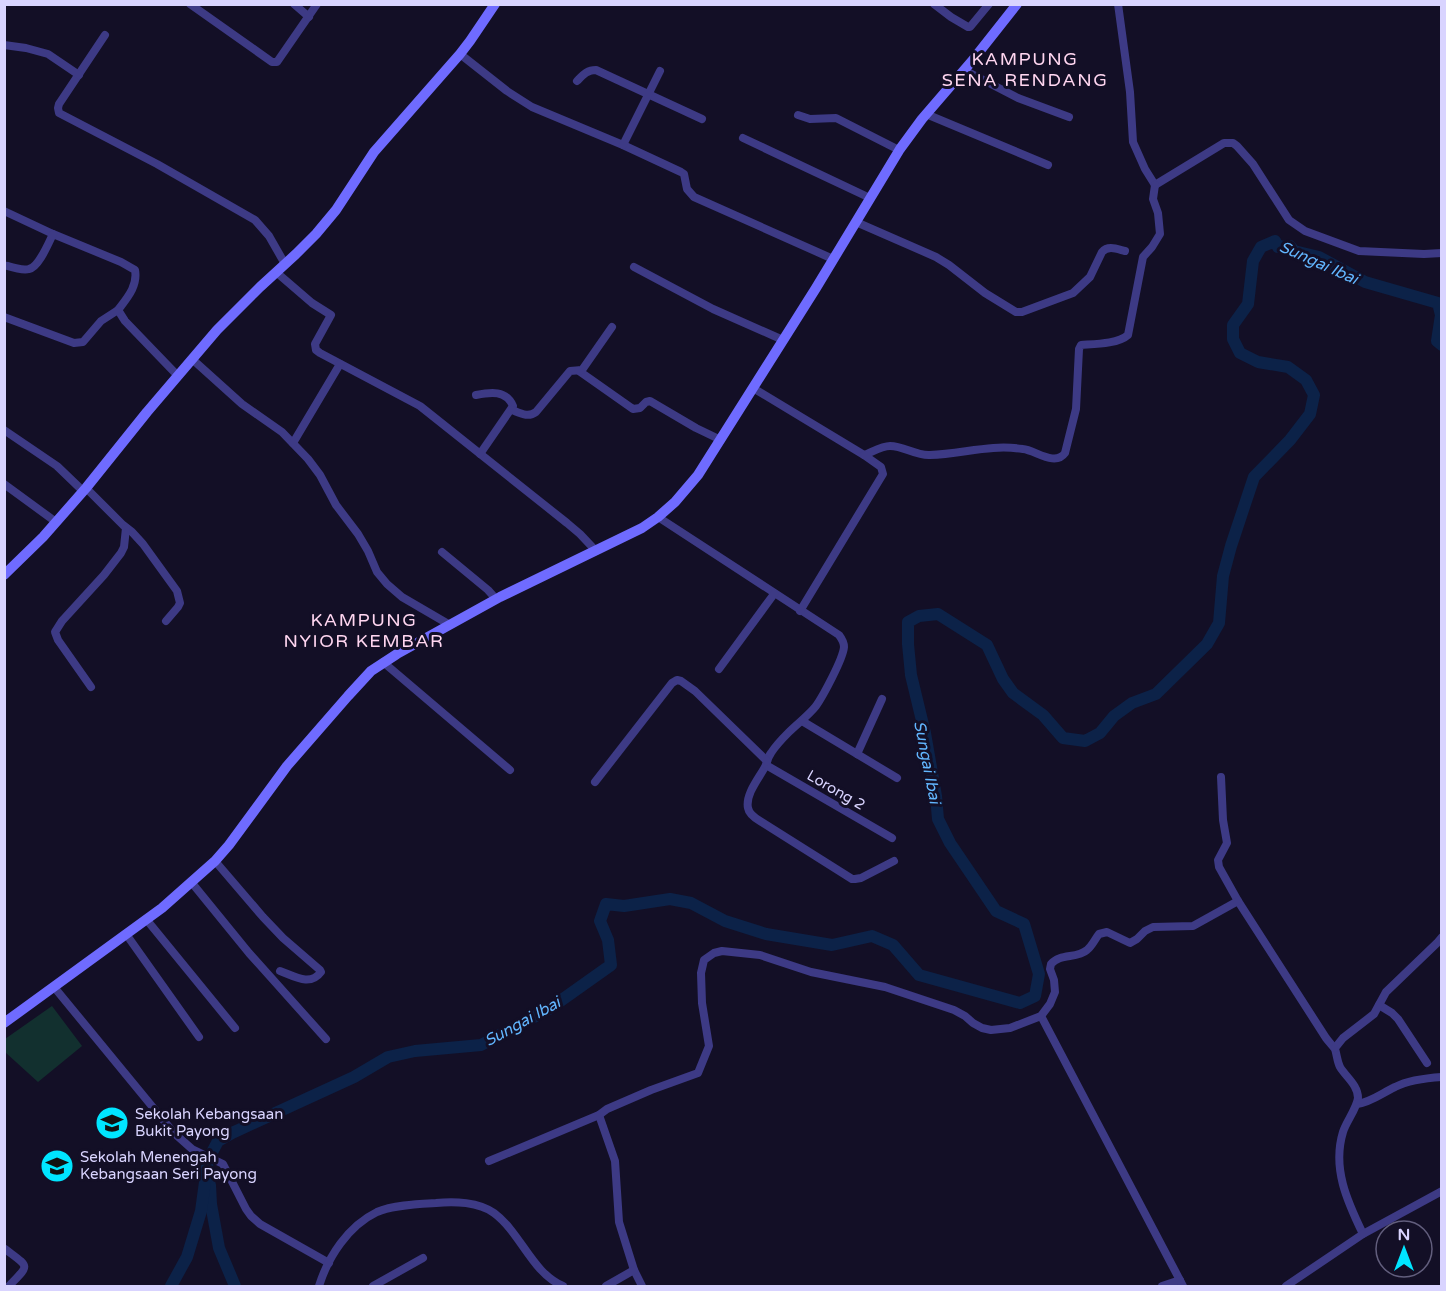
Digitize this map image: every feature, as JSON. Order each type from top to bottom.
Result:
[{"type":"main road","points":[[4,575],[31,550],[85,489],[147,412],[226,321],[321,228],[336,210],[374,152],[460,54],[495,4]]},
{"type":"main road","points":[[4,1023],[192,883],[233,840],[287,766],[365,677],[383,662],[496,599],[642,528],[658,517],[688,487],[721,440],[899,150],[1017,4]]},
{"type":"street","points":[[190,4],[273,62],[277,62],[317,4]]},
{"type":"street","points":[[294,4],[309,16]]},
{"type":"street","points":[[934,4],[968,27],[972,26],[989,4]]},
{"type":"street","points":[[864,455],[885,446],[930,456],[999,447],[1028,449],[1055,460],[1063,457],[1076,409],[1079,348],[1081,345],[1126,338],[1143,257],[1160,234],[1158,213],[1153,199],[1155,185],[1133,142],[1130,92],[1118,4]]},
{"type":"street","points":[[105,35],[60,104],[59,114],[157,164],[255,220],[269,236],[285,264]]},
{"type":"street","points":[[4,45],[48,54],[79,75]]},
{"type":"street","points":[[460,54],[526,104],[623,145],[684,174],[687,189],[694,197],[833,259]]},
{"type":"street","points":[[577,81],[586,72],[596,70],[702,119]]},
{"type":"street","points":[[964,70],[1018,98],[1069,117]]},
{"type":"street","points":[[623,145],[660,71]]},
{"type":"street","points":[[926,114],[1048,165]]},
{"type":"street","points":[[798,115],[810,119],[836,118],[899,150]]},
{"type":"street","points":[[743,138],[870,198]]},
{"type":"street","points":[[1155,185],[1224,143],[1233,143],[1252,164],[1289,220],[1305,231],[1359,251],[1442,253]]},
{"type":"street","points":[[4,211],[121,262],[135,270],[136,274],[134,286],[118,310],[101,321],[83,342],[74,343],[4,317]]},
{"type":"street","points":[[856,222],[936,257],[985,293],[1016,312],[1022,312],[1073,293],[1090,277],[1105,248],[1125,251]]},
{"type":"street","points":[[4,265],[29,269],[33,267],[53,234]]},
{"type":"street","points":[[634,267],[713,309],[783,340]]},
{"type":"street","points":[[276,272],[312,303],[331,315],[317,340],[315,347],[320,353],[420,406],[574,529],[596,550]]},
{"type":"street","points":[[118,310],[125,321],[178,376]]},
{"type":"street","points":[[579,371],[582,370],[612,327]]},
{"type":"street","points":[[192,359],[242,404],[282,432],[308,459],[320,475],[336,505],[358,534],[384,581],[402,597],[450,625]]},
{"type":"street","points":[[293,443],[340,364]]},
{"type":"street","points":[[512,410],[528,416],[532,415],[570,371],[579,371],[633,409],[640,408],[650,401],[721,440]]},
{"type":"street","points":[[753,388],[881,466],[883,474],[800,611]]},
{"type":"street","points":[[476,395],[488,392],[502,394],[512,402],[513,406],[480,454]]},
{"type":"street","points":[[4,430],[57,466],[85,489],[132,532],[151,554],[180,597],[178,608],[166,621]]},
{"type":"street","points":[[4,484],[56,522]]},
{"type":"street","points":[[658,517],[839,635],[843,641],[844,647],[840,660],[816,706],[770,754],[754,785],[748,806],[753,816],[852,879],[861,878],[894,861]]},
{"type":"street","points":[[91,687],[58,640],[55,632],[121,553],[126,528]]},
{"type":"street","points":[[442,552],[496,599]]},
{"type":"street","points":[[719,669],[774,594]]},
{"type":"street","points":[[383,662],[510,770]]},
{"type":"street","name":"Lorong 2","points":[[595,782],[672,683],[677,680],[695,692],[766,763],[892,838]]},
{"type":"street","points":[[857,754],[882,699]]},
{"type":"street","points":[[802,721],[897,778]]},
{"type":"street","points":[[1221,777],[1223,820],[1227,843],[1218,863],[1238,901],[1326,1038],[1335,1048],[1337,1060],[1357,1092],[1357,1104],[1342,1134],[1339,1156],[1342,1186],[1348,1205],[1363,1234]]},
{"type":"street","points":[[215,861],[276,931],[321,972],[315,979],[305,981],[280,971]]},
{"type":"street","points":[[192,883],[249,953],[326,1039]]},
{"type":"street","points":[[489,1161],[700,1071],[709,1049],[702,1003],[701,973],[704,960],[711,954],[722,951],[760,955],[811,972],[885,987],[954,1010],[982,1028],[1001,1029],[1010,1028],[1041,1016],[1055,992],[1051,964],[1057,959],[1089,949],[1099,934],[1107,932],[1130,943],[1154,927],[1193,926],[1238,901]]},
{"type":"street","points":[[146,919],[235,1028]]},
{"type":"street","points":[[126,934],[199,1037]]},
{"type":"street","points":[[1335,1048],[1343,1038],[1374,1014],[1386,992],[1442,937]]},
{"type":"street","points":[[54,987],[174,1133],[186,1144],[225,1167],[251,1216],[260,1224],[329,1263]]},
{"type":"street","points":[[1379,1005],[1398,1019],[1428,1063]]},
{"type":"street","points":[[1041,1016],[1182,1283],[1162,1287]]},
{"type":"street","points":[[1357,1104],[1367,1102],[1398,1085],[1427,1077],[1442,1077]]},
{"type":"street","points":[[599,1115],[615,1161],[619,1222],[634,1270],[642,1287]]},
{"type":"street","points":[[1287,1287],[1363,1234],[1442,1191]]},
{"type":"street","points":[[320,1287],[329,1263],[345,1237],[361,1221],[379,1211],[409,1205],[444,1202],[485,1208],[500,1219],[517,1237],[550,1280],[562,1287]]},
{"type":"street","points":[[5,1249],[23,1262],[24,1266],[24,1271],[9,1287]]},
{"type":"street","points":[[373,1287],[423,1258]]},
{"type":"street","points":[[606,1287],[634,1270]]},
{"type":"green space","points":[[52,1006],[82,1046],[38,1082],[5,1052],[5,1039]]},
{"type":"waterway","name":"Sungai Ibai","points":[[171,1286],[187,1257],[201,1211],[208,1160],[218,1141],[354,1077],[388,1057],[415,1051],[481,1045],[549,1009],[611,965],[608,940],[600,921],[606,904],[624,906],[670,899],[691,903],[725,921],[766,934],[832,945],[872,936],[893,945],[919,975],[1020,1003],[1035,996],[1039,974],[1024,924],[996,911],[950,843],[938,819],[925,733],[911,675],[908,622],[919,616],[938,614],[987,645],[1003,679],[1013,693],[1043,715],[1063,738],[1085,741],[1100,733],[1114,716],[1132,703],[1156,694],[1207,644],[1219,623],[1223,576],[1254,477],[1290,440],[1310,414],[1314,395],[1306,380],[1288,367],[1258,362],[1240,353],[1233,339],[1233,325],[1248,304],[1253,261],[1261,247],[1275,241],[1278,247],[1290,246],[1294,251],[1319,257],[1365,282],[1438,303],[1441,315],[1437,341],[1442,345]]},
{"type":"waterway","points":[[210,1185],[219,1248],[235,1286]]},
{"type":"place","name":"Sekolah Kebangsaan Bukit Payong","points":[[112,1123]]},
{"type":"place","name":"Sekolah Menengah Kebangsaan Seri Payong","points":[[57,1166]]},
{"type":"district","name":"KAMPUNG SENA RENDANG","points":[[1025,69]]},
{"type":"district","name":"KAMPUNG NYIOR KEMBAR","points":[[364,630]]}]
